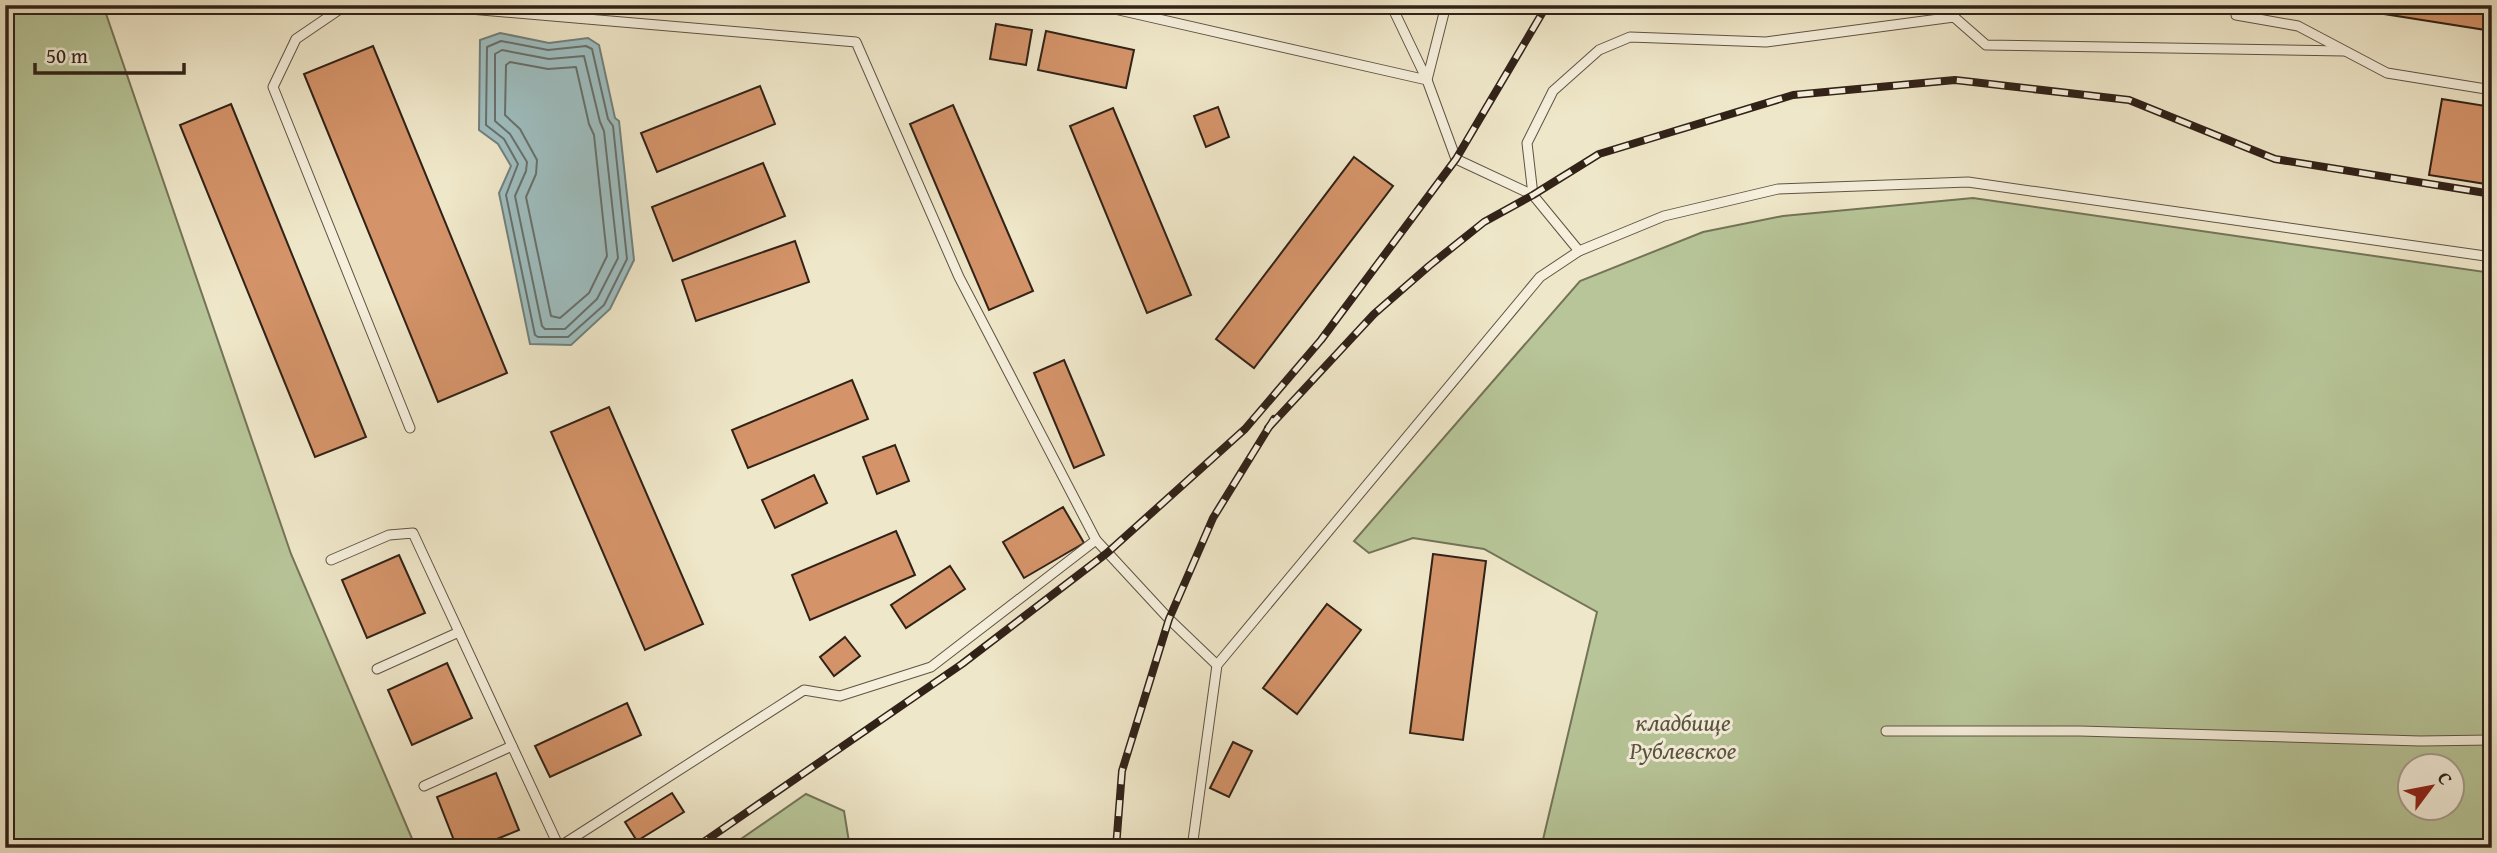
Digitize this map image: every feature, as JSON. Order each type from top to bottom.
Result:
[{"type":"lane","points":[[346,5],[296,40],[273,87],[410,428]]},
{"type":"lane","points":[[422,5],[856,42],[959,277],[1096,540],[1169,619],[1217,665]]},
{"type":"lane","points":[[1097,5],[1427,80]]},
{"type":"lane","points":[[1394,5],[1394,11],[1427,80],[1456,159],[1533,195],[1579,251]]},
{"type":"lane","points":[[1427,80],[1446,5]]},
{"type":"lane","points":[[2236,5],[2236,15],[2298,26],[2386,73],[2492,89]]},
{"type":"lane","points":[[1533,195],[1527,143],[1553,91],[1599,50],[1630,37],[1766,42],[1954,18],[1986,45],[2344,51]]},
{"type":"lane","points":[[1192,848],[1217,665],[1540,277],[1579,251],[1664,216],[1778,189],[1968,182],[2492,257]]},
{"type":"lane","points":[[331,561],[389,535],[414,533],[559,847],[804,690],[840,696],[931,667],[1096,540]]},
{"type":"lane","points":[[377,670],[460,632]]},
{"type":"lane","points":[[1886,731],[2080,731],[2420,741],[2492,740]]},
{"type":"lane","points":[[424,786],[512,746]]},
{"type":"green space","points":[[5,5],[103,5],[291,554],[416,848],[5,848]]},
{"type":"green space","name":"кладбище Рублевское","points":[[1973,198],[2492,273],[2492,848],[1541,848],[1597,612],[1484,549],[1413,538],[1369,553],[1354,541],[1580,281],[1703,232],[1783,216]]},
{"type":"green space","points":[[806,794],[844,811],[850,848],[728,848]]},
{"type":"water","points":[[500,33],[549,43],[588,38],[599,45],[615,118],[619,121],[634,260],[610,309],[571,345],[530,344],[499,193],[511,166],[498,144],[479,130],[480,40]]},
{"type":"building","points":[[2327,5],[2492,5],[2492,31]]},
{"type":"building","points":[[996,24],[1032,30],[1026,65],[990,59]]},
{"type":"building","points":[[1046,31],[1134,50],[1126,88],[1038,70]]},
{"type":"building","points":[[373,46],[507,373],[438,402],[304,74]]},
{"type":"building","points":[[760,86],[775,124],[657,172],[641,133]]},
{"type":"building","points":[[2442,99],[2492,107],[2492,185],[2429,175]]},
{"type":"building","points":[[231,104],[366,437],[315,457],[180,125]]},
{"type":"building","points":[[953,105],[1033,291],[989,310],[910,124]]},
{"type":"building","points":[[1218,107],[1229,137],[1206,147],[1194,116]]},
{"type":"building","points":[[1113,108],[1191,295],[1147,313],[1070,126]]},
{"type":"building","points":[[1354,157],[1393,186],[1254,368],[1216,339]]},
{"type":"building","points":[[763,163],[785,216],[673,261],[652,207]]},
{"type":"building","points":[[795,241],[809,282],[696,321],[682,280]]},
{"type":"building","points":[[1064,360],[1104,455],[1074,468],[1034,373]]},
{"type":"building","points":[[852,380],[868,419],[748,468],[732,430]]},
{"type":"building","points":[[609,407],[703,624],[645,650],[551,432]]},
{"type":"building","points":[[895,445],[909,481],[877,494],[863,457]]},
{"type":"building","points":[[814,475],[827,503],[775,528],[762,500]]},
{"type":"building","points":[[1063,507],[1084,543],[1024,578],[1003,542]]},
{"type":"building","points":[[896,531],[915,575],[810,620],[792,575]]},
{"type":"building","points":[[1433,554],[1486,561],[1463,740],[1410,733]]},
{"type":"building","points":[[399,555],[425,613],[367,638],[342,580]]},
{"type":"building","points":[[950,566],[965,589],[906,628],[891,605]]},
{"type":"building","points":[[1327,604],[1361,630],[1297,714],[1263,688]]},
{"type":"building","points":[[845,637],[860,656],[834,676],[820,657]]},
{"type":"building","points":[[447,663],[472,718],[412,745],[388,690]]},
{"type":"building","points":[[627,703],[641,735],[550,777],[535,746]]},
{"type":"building","points":[[1233,742],[1252,751],[1229,797],[1210,788]]},
{"type":"building","points":[[496,773],[519,830],[475,848],[457,848],[437,797]]},
{"type":"building","points":[[672,793],[684,812],[637,841],[625,822]]},
{"type":"railway","points":[[695,848],[962,664],[1107,553],[1245,429],[1321,340],[1456,159],[1547,5]]},
{"type":"railway","points":[[1268,428],[1374,314],[1484,222],[1599,154],[1793,95],[1955,80],[2129,100],[2275,159],[2492,194]]},
{"type":"railway","points":[[1116,848],[1122,771],[1169,619],[1213,518],[1274,419]]}]
